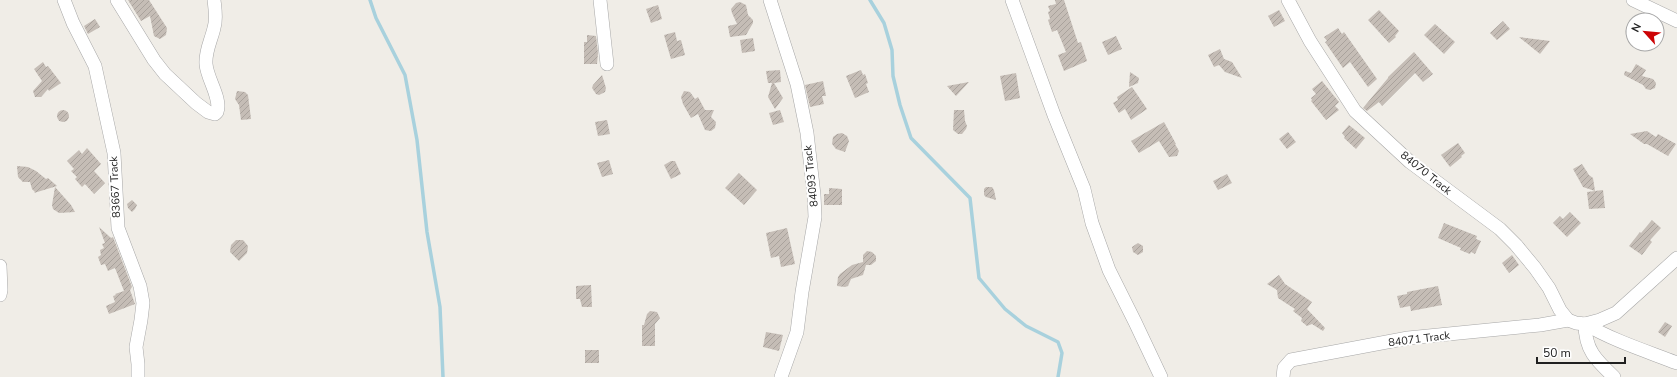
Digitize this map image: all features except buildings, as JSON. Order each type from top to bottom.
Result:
[{"type":"street","name":"83667 Track","points":[[64,0],[73,23],[95,66],[114,153],[118,228],[140,286],[143,302],[136,347],[138,377]]},
{"type":"street","points":[[117,0],[154,60],[165,74],[196,103],[208,112],[215,114],[218,112],[218,104],[208,77],[206,65],[206,52],[216,21],[214,0]]},
{"type":"street","points":[[600,0],[607,64]]},
{"type":"street","name":"84093 Track","points":[[770,0],[797,84],[807,133],[815,217],[802,292],[797,332],[781,377]]},
{"type":"street","points":[[1012,0],[1054,116],[1084,189],[1092,224],[1109,270],[1161,377]]},
{"type":"street","name":"84070 Track","points":[[1288,0],[1310,41],[1355,111],[1410,162],[1500,229],[1516,245],[1535,268],[1549,288],[1560,310],[1568,320]]},
{"type":"street","points":[[1633,0],[1677,21]]},
{"type":"street","points":[[1568,320],[1585,324],[1600,320],[1616,313],[1677,258]]},
{"type":"street","points":[[0,266],[2,290],[0,295]]},
{"type":"street","name":"84071 Track","points":[[1283,377],[1284,368],[1291,360],[1408,338],[1540,325],[1568,320]]},
{"type":"street","points":[[1585,324],[1602,334],[1677,363]]},
{"type":"street","points":[[1585,324],[1585,338],[1593,356],[1614,377]]},
{"type":"waterway","points":[[370,0],[376,18],[405,75],[417,140],[427,232],[440,307],[443,377]]},
{"type":"waterway","points":[[870,0],[884,23],[892,50],[893,76],[900,105],[911,138],[970,198],[979,278],[1005,309],[1026,326],[1058,342],[1062,353],[1058,377]]}]
